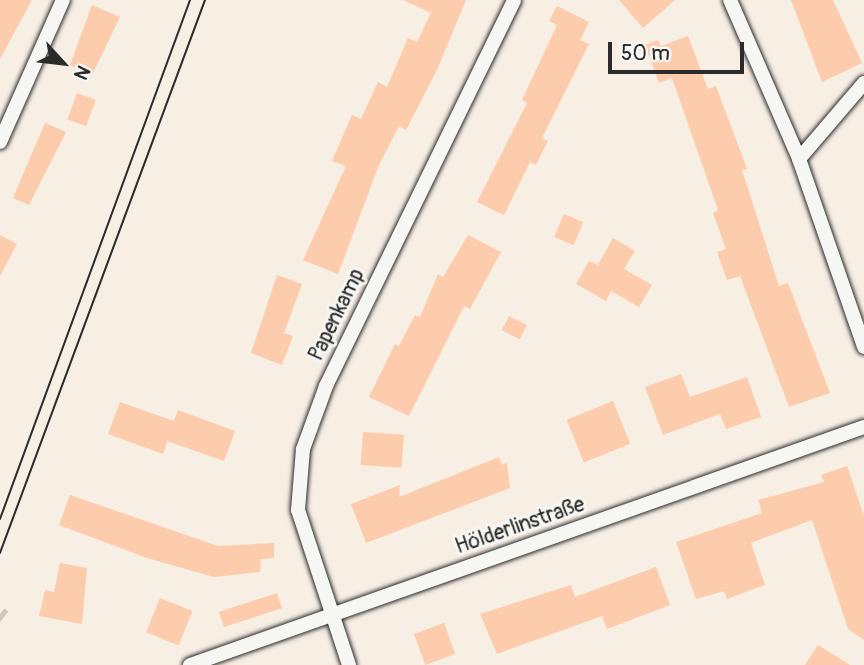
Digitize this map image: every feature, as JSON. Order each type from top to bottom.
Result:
[{"type":"street","points":[[0,142],[63,0]]},
{"type":"street","name":"Papenkamp","points":[[348,665],[298,510],[303,449],[326,386],[514,0]]},
{"type":"street","points":[[730,0],[799,159],[864,347]]},
{"type":"street","points":[[799,159],[864,83]]},
{"type":"street","name":"Hölderlinstraße","points":[[190,665],[864,427]]},
{"type":"building","points":[[0,0],[32,0],[0,59]]},
{"type":"building","points":[[403,0],[466,0],[437,70],[406,130],[399,126],[379,165],[338,274],[303,260],[346,166],[332,161],[352,115],[361,119],[378,82],[387,87],[408,38],[417,42],[431,13]]},
{"type":"building","points":[[619,0],[675,0],[643,28]]},
{"type":"building","points":[[791,0],[833,0],[862,63],[822,82]]},
{"type":"building","points":[[92,5],[120,17],[92,75],[70,65]]},
{"type":"building","points":[[557,6],[589,22],[580,40],[589,44],[542,138],[548,141],[536,165],[530,162],[504,215],[477,202],[527,103],[522,100],[557,25],[549,21]]},
{"type":"building","points":[[688,36],[708,89],[716,86],[747,169],[742,170],[779,286],[788,283],[830,393],[789,407],[740,276],[727,280],[717,252],[726,249],[713,213],[718,210],[672,78],[659,83],[645,45],[658,40],[661,46]]},
{"type":"building","points":[[77,93],[96,100],[86,126],[67,119]]},
{"type":"building","points":[[45,123],[66,132],[29,205],[13,198]]},
{"type":"building","points":[[564,214],[583,222],[574,245],[554,237]]},
{"type":"building","points":[[0,235],[17,244],[0,276]]},
{"type":"building","points":[[468,235],[501,252],[470,309],[464,306],[409,416],[369,397],[395,344],[399,346],[415,315],[420,317],[438,274],[443,277]]},
{"type":"building","points":[[613,238],[635,251],[624,269],[652,285],[639,307],[611,291],[606,301],[576,284],[589,261],[598,265]]},
{"type":"building","points":[[277,275],[302,284],[284,333],[293,336],[282,365],[251,353]]},
{"type":"building","points":[[509,316],[527,325],[520,339],[502,330]]},
{"type":"building","points":[[681,374],[690,397],[747,377],[761,417],[726,429],[720,414],[663,435],[645,387]]},
{"type":"building","points":[[613,401],[630,444],[584,462],[567,420]]},
{"type":"building","points":[[120,402],[174,421],[178,410],[235,431],[224,461],[167,441],[163,454],[108,434]]},
{"type":"building","points":[[363,432],[404,435],[402,468],[361,465]]},
{"type":"building","points":[[499,457],[502,465],[507,463],[510,488],[366,543],[351,504],[400,485],[399,497]]},
{"type":"building","points":[[847,466],[864,516],[864,640],[848,629],[812,520],[751,543],[765,585],[727,599],[724,591],[696,599],[676,542],[762,513],[758,500],[824,482],[821,475]]},
{"type":"building","points":[[70,495],[218,546],[274,543],[274,558],[261,559],[260,572],[214,577],[147,558],[59,525]]},
{"type":"building","points":[[60,563],[87,568],[82,624],[39,616],[45,590],[54,592]]},
{"type":"building","points":[[656,567],[670,605],[607,629],[602,616],[497,654],[480,614],[571,585],[575,597]]},
{"type":"building","points":[[277,593],[282,608],[224,627],[219,612]]},
{"type":"building","points":[[160,598],[192,611],[179,645],[146,632]]},
{"type":"building","points":[[444,623],[455,654],[425,665],[414,634]]},
{"type":"building","points":[[818,645],[850,665],[805,665]]},
{"type":"tunnel","points":[[0,614],[4,617]]},
{"type":"tram line","points":[[0,519],[190,0]]},
{"type":"tram line","points":[[0,553],[205,0]]}]
